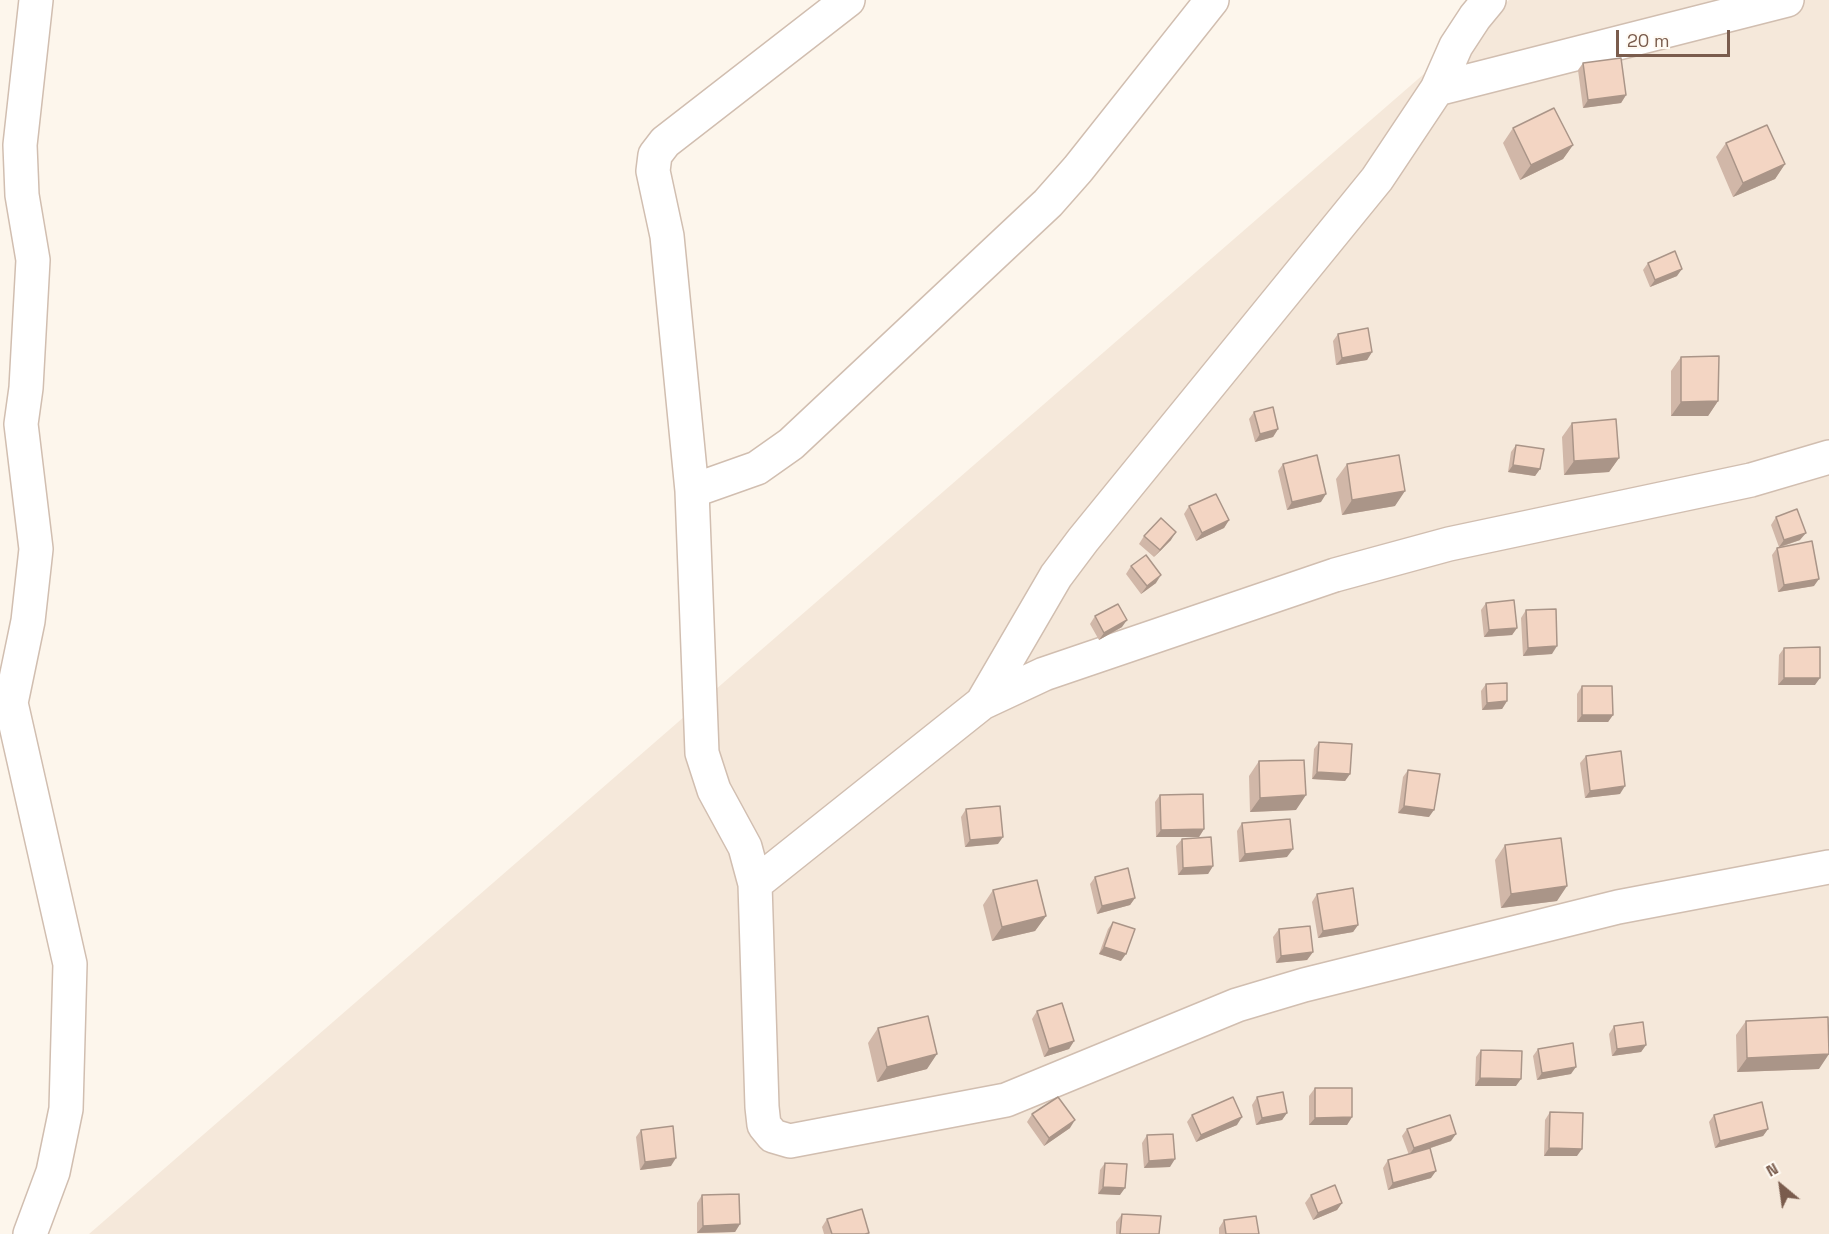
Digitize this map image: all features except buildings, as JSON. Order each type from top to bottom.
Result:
[{"type":"street","points":[[30,1234],[52,1172],[66,1109],[70,964],[5,708],[28,621],[36,549],[21,424],[26,388],[33,260],[22,195],[20,145],[36,0]]},
{"type":"street","points":[[848,0],[665,142],[655,155],[653,171],[667,236],[692,491],[702,753],[714,790],[746,847],[755,884],[764,1125],[772,1136],[790,1141],[1006,1100],[1237,1005],[1304,985],[1618,908],[1829,867]]},
{"type":"street","points":[[692,491],[757,468],[791,444],[1048,203],[1078,169],[1212,0]]},
{"type":"street","points":[[982,703],[1056,576],[1377,179],[1437,89],[1456,46],[1489,0]]},
{"type":"street","points":[[1437,89],[1787,0]]},
{"type":"street","points":[[755,884],[982,703],[1044,674],[1335,575],[1449,544],[1751,480],[1829,457]]},
{"type":"shaded area","points":[[1509,0],[1829,0],[1829,1234],[89,1234]]}]
